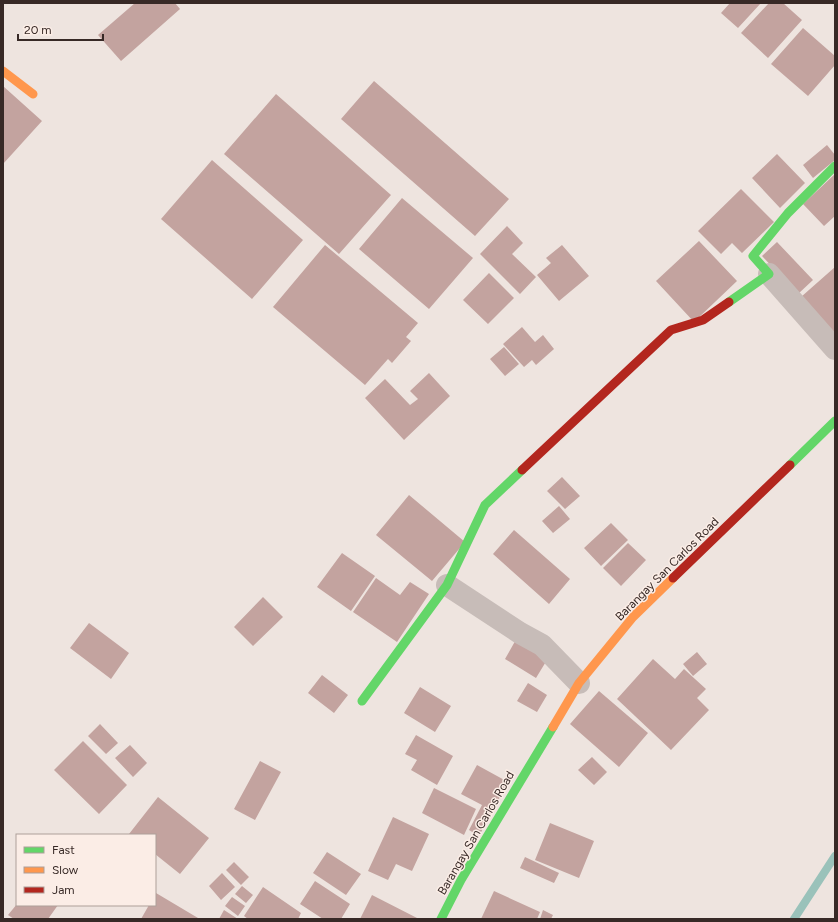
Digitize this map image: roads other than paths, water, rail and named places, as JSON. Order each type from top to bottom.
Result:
[{"type":"street","points":[[3,71],[33,94]]},
{"type":"street","points":[[835,166],[788,213],[753,256],[835,349]]},
{"type":"street","points":[[362,701],[447,585],[485,505],[671,330],[704,320],[769,274]]},
{"type":"street","name":"Barangay San Carlos Road","points":[[441,919],[461,880],[579,683],[634,617],[835,421]]},
{"type":"street","points":[[447,585],[520,633],[542,645],[579,683]]},
{"type":"waterway","points":[[794,919],[835,856]]}]
